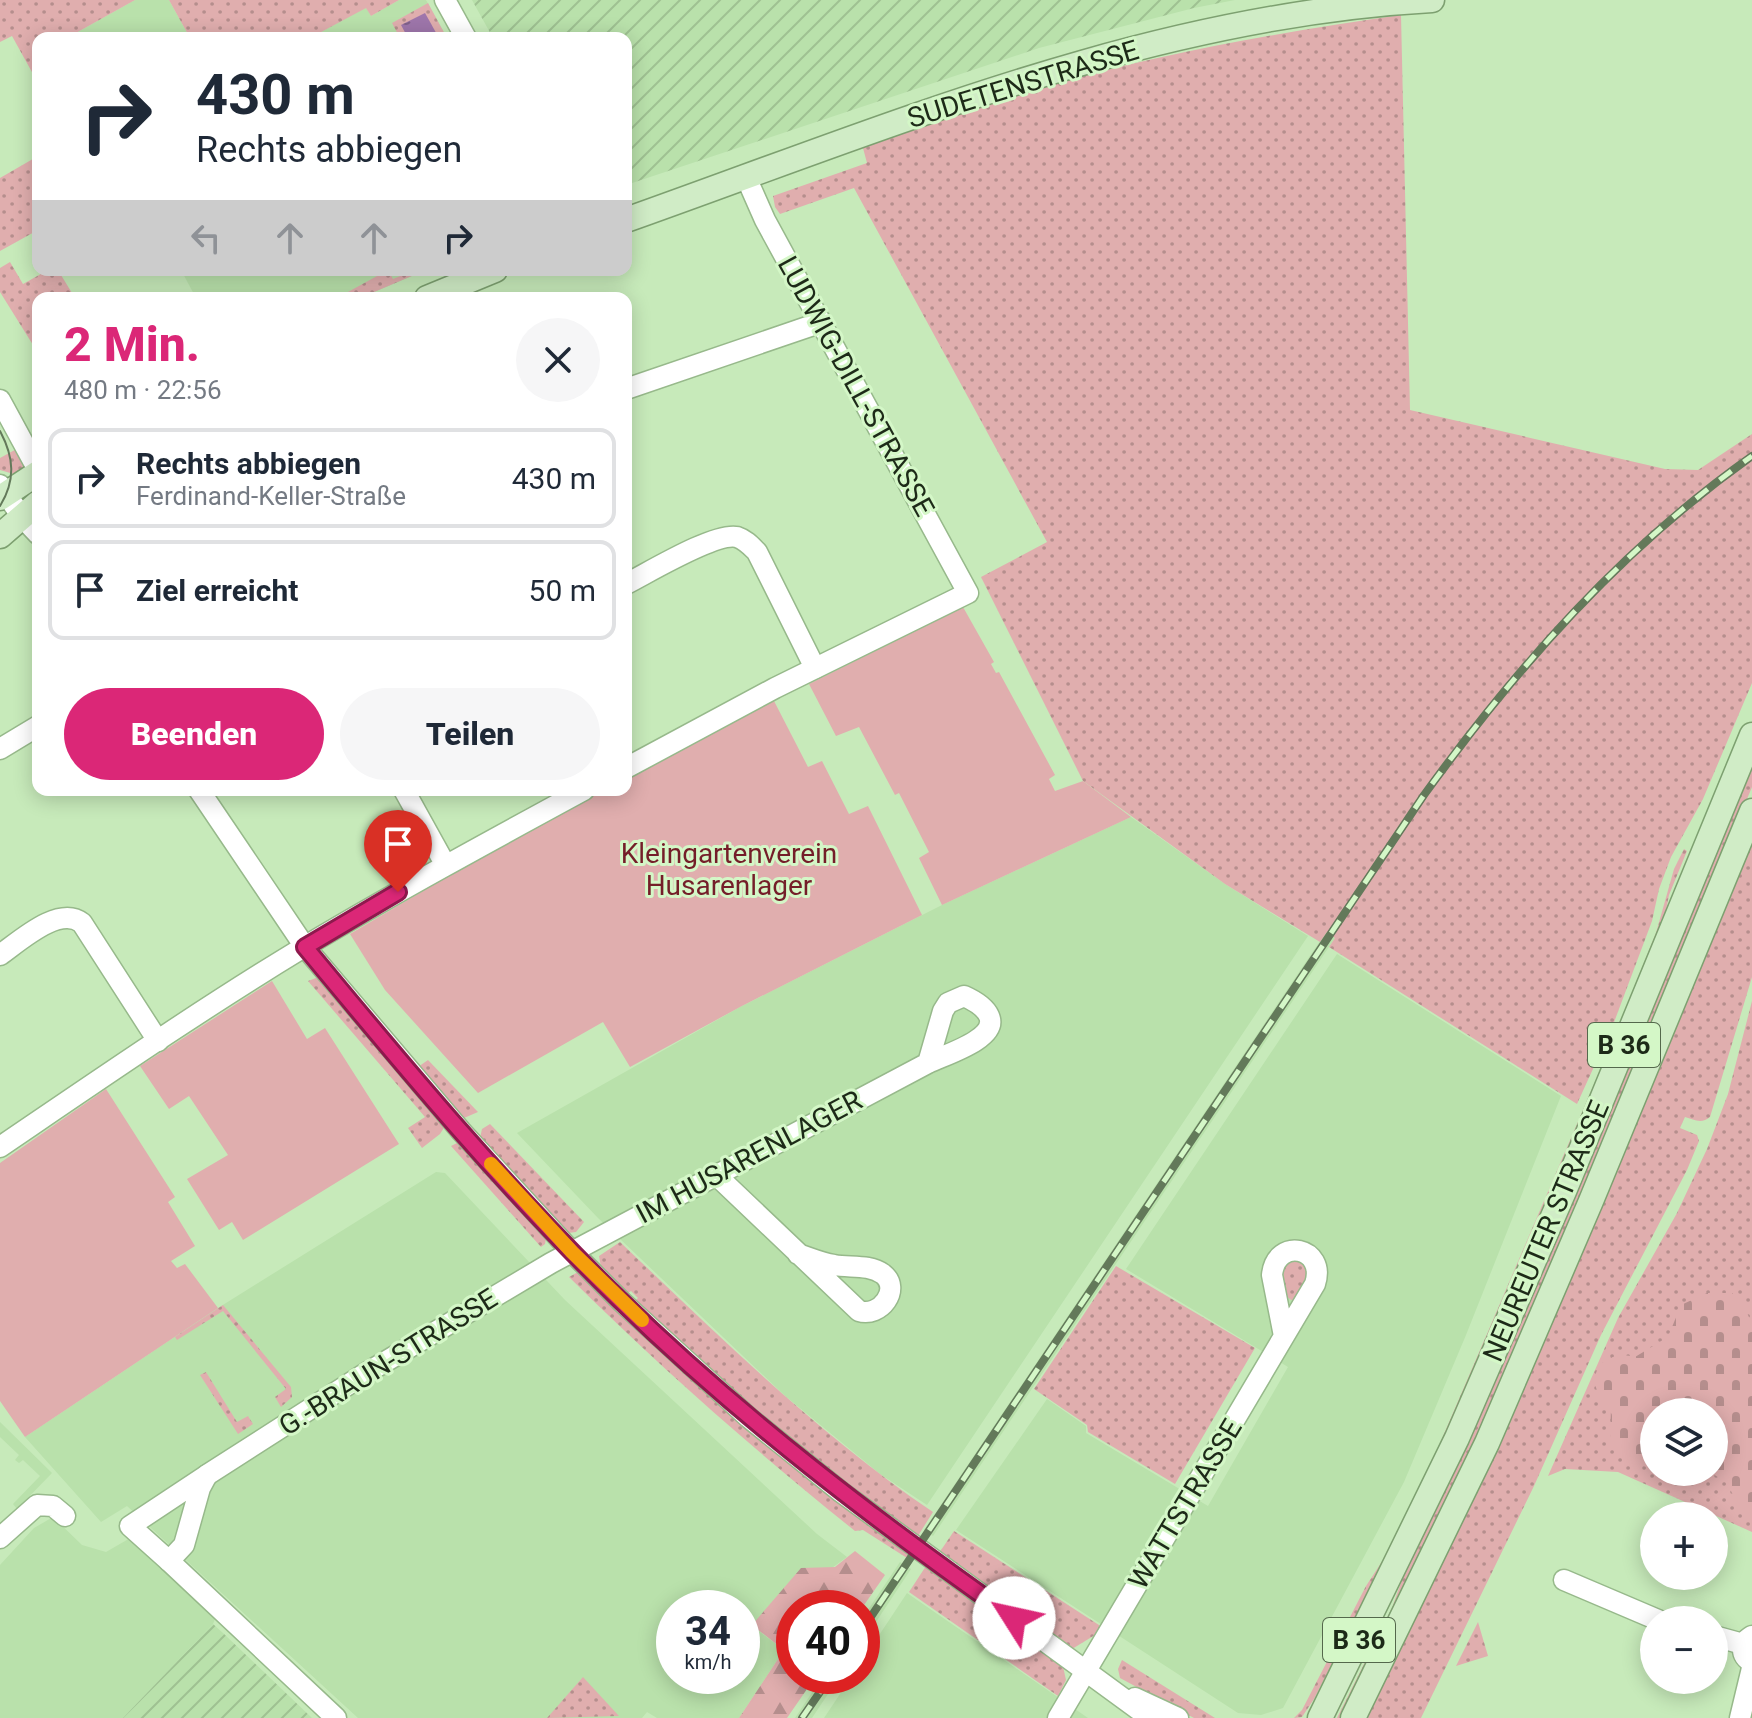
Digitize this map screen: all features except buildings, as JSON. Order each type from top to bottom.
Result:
[{"type":"main road","name":"SUDETENSTRASSE","points":[[632,218],[968,98],[1153,43],[1291,16],[1432,0]]},
{"type":"main road","points":[[442,292],[480,276]]},
{"type":"main road","points":[[2,492],[32,475]]},
{"type":"main road","points":[[0,536],[32,519]]},
{"type":"main road","name":"NEUREUTER STRASSE","points":[[1319,1715],[1457,1438],[1565,1189],[1752,735]]},
{"type":"main road","name":"NEUREUTER STRASSE","points":[[1353,1718],[1487,1443],[1752,811]]},
{"type":"street","points":[[445,0],[463,32]]},
{"type":"street","name":"LUDWIG-DILL-STRASSE","points":[[746,177],[765,220],[968,593],[815,668]]},
{"type":"street","points":[[632,387],[822,322]]},
{"type":"street","points":[[0,400],[32,461]]},
{"type":"street","points":[[2,492],[32,517]]},
{"type":"street","points":[[632,581],[714,540],[734,537],[746,541],[757,552],[815,668],[632,765]]},
{"type":"street","points":[[0,749],[32,730]]},
{"type":"street","points":[[203,796],[305,947],[461,1131],[622,1302],[748,1417],[883,1525],[1150,1718]]},
{"type":"street","points":[[407,796],[445,864]]},
{"type":"street","points":[[0,1147],[305,947],[445,864],[573,796]]},
{"type":"street","points":[[0,955],[58,917],[76,918],[158,1041]]},
{"type":"street","name":"IM HUSARENLAGER","points":[[572,1252],[928,1063]]},
{"type":"street","points":[[715,1174],[798,1254]]},
{"type":"street","name":"G.-BRAUN-STRASSE","points":[[336,1718],[130,1526],[363,1375],[572,1252]]},
{"type":"street","name":"WATTSTRASSE","points":[[1058,1718],[1284,1336]]},
{"type":"street","points":[[169,1561],[184,1545],[207,1475]]},
{"type":"street","points":[[0,1538],[37,1505],[53,1506],[65,1516]]},
{"type":"street","points":[[1564,1580],[1640,1612]]},
{"type":"street","points":[[1728,1643],[1750,1653],[1740,1718]]},
{"type":"street","points":[[1116,1691],[1178,1718]]},
{"type":"shaded area","points":[[135,0],[169,0],[187,32],[78,32]]},
{"type":"shaded area","points":[[399,0],[426,0],[444,32],[321,32],[366,7],[371,16]]},
{"type":"shaded area","points":[[472,0],[1235,0],[1039,48],[632,183],[632,32],[490,32]]},
{"type":"shaded area","points":[[184,276],[412,276],[374,292],[193,292]]},
{"type":"shaded area","points":[[1131,817],[1225,884],[1308,936],[927,1505],[880,1474],[784,1395],[598,1218],[517,1133],[740,1007],[942,905]]},
{"type":"shaded area","points":[[1326,932],[1335,938],[933,1536],[924,1530]]},
{"type":"shaded area","points":[[1337,954],[1561,1096],[1404,1482],[1283,1708],[1261,1715],[1238,1713],[956,1530],[1047,1399],[1086,1426],[1086,1433],[1208,1506],[1288,1367],[1126,1269]]},
{"type":"shaded area","points":[[436,1172],[445,1173],[565,1300],[817,1534],[847,1557],[802,1590],[776,1590],[776,1609],[760,1620],[760,1590],[656,1590],[656,1694],[755,1694],[739,1718],[657,1718],[647,1712],[642,1718],[358,1718],[127,1506],[101,1522],[25,1437],[218,1308]]},
{"type":"shaded area","points":[[0,1422],[52,1473],[17,1509],[13,1504],[40,1476],[23,1460],[19,1463],[15,1460],[19,1455],[0,1437]]},
{"type":"shaded area","points":[[53,1517],[82,1545],[106,1552],[132,1537],[216,1616],[213,1624],[123,1718],[0,1718],[0,1565],[34,1528]]},
{"type":"shaded area","points":[[900,1562],[911,1569],[880,1616],[880,1592]]},
{"type":"shaded area","points":[[907,1593],[1088,1718],[824,1718],[840,1694],[880,1694],[880,1634]]},
{"type":"shaded area","points":[[213,1624],[223,1633],[312,1718],[123,1718]]},
{"type":"shaded area","points":[[760,1632],[776,1644],[776,1662],[760,1686]]},
{"type":"shaded area","points":[[811,1694],[828,1694],[812,1718],[795,1718]]},
{"type":"green space","points":[[0,0],[135,0],[78,32],[32,32],[32,72],[12,36],[0,42]]},
{"type":"green space","points":[[169,0],[399,0],[371,16],[366,8],[321,32],[187,32]]},
{"type":"green space","points":[[428,3],[444,32],[397,32],[392,23]]},
{"type":"green space","points":[[1401,15],[1410,410],[1665,469],[1698,470],[1752,434],[1752,683],[1703,799],[1671,857],[1652,921],[1613,1025],[1577,1104],[1329,947],[1335,938],[1327,932],[1320,942],[1225,884],[1083,781],[981,577],[1047,542],[854,188],[780,214],[773,196],[867,163],[863,148],[1042,87],[1220,45]]},
{"type":"green space","points":[[32,159],[32,233],[0,251],[0,178]]},
{"type":"green space","points":[[10,262],[23,284],[37,276],[62,276],[71,292],[32,292],[32,343],[0,292],[0,268]]},
{"type":"green space","points":[[377,276],[391,276],[393,279],[412,276],[374,292],[348,292]]},
{"type":"green space","points":[[22,446],[23,468],[17,475],[0,470],[0,458]]},
{"type":"green space","name":"Kleingartenverein Husarenlager","points":[[963,607],[994,662],[991,664],[996,673],[999,672],[1055,775],[1049,779],[1055,791],[1083,781],[1131,817],[942,905],[919,858],[929,852],[899,793],[895,795],[859,727],[836,736],[809,684]]},
{"type":"green space","name":"Kleingartenverein Husarenlager","points":[[774,701],[808,767],[822,761],[849,814],[868,806],[922,915],[740,1007],[630,1067],[603,1022],[478,1093],[385,990],[350,934],[591,796],[632,796],[632,774]]},
{"type":"green space","points":[[1752,753],[1752,787],[1513,1363],[1342,1718],[1337,1718],[1392,1608],[1412,1551]]},
{"type":"green space","points":[[1752,831],[1752,977],[1710,1117],[1701,1121],[1685,1117],[1680,1128],[1697,1135],[1699,1141],[1687,1170],[1601,1335],[1534,1486],[1421,1718],[1363,1718]]},
{"type":"green space","points":[[1684,849],[1687,851],[1669,895],[1664,920],[1460,1413],[1398,1535],[1613,1040],[1656,933],[1674,869]]},
{"type":"green space","points":[[316,978],[327,984],[445,1126],[422,1148],[408,1128],[425,1117],[308,981]]},
{"type":"green space","points":[[272,981],[307,1039],[325,1028],[399,1144],[243,1240],[232,1222],[219,1230],[187,1179],[228,1155],[189,1096],[169,1109],[140,1066]]},
{"type":"green space","points":[[1752,1001],[1752,1532],[1728,1521],[1728,1502],[1685,1502],[1649,1486],[1728,1486],[1728,1398],[1640,1398],[1640,1482],[1618,1472],[1565,1469],[1548,1476],[1618,1318],[1677,1213],[1728,1094]]},
{"type":"green space","points":[[428,1060],[478,1112],[464,1118],[457,1117],[415,1069]]},
{"type":"green space","points":[[106,1089],[175,1197],[168,1202],[195,1246],[171,1261],[177,1268],[185,1264],[218,1308],[25,1437],[0,1401],[0,1163]]},
{"type":"green space","points":[[490,1124],[584,1222],[576,1232],[568,1233],[483,1143],[480,1138],[482,1129]]},
{"type":"green space","points":[[457,1143],[546,1238],[545,1244],[541,1247],[451,1146]]},
{"type":"green space","points":[[620,1242],[810,1417],[933,1512],[916,1539],[797,1450],[635,1301],[638,1298],[631,1291],[628,1293],[601,1267],[599,1256]]},
{"type":"green space","points":[[1300,1261],[1309,1268],[1308,1278],[1303,1291],[1293,1301],[1287,1297],[1281,1276],[1286,1263]]},
{"type":"green space","points":[[1116,1266],[1255,1348],[1175,1484],[1088,1432],[1087,1425],[1034,1389]]},
{"type":"green space","points":[[578,1272],[910,1554],[907,1558],[863,1530],[855,1531],[744,1439],[569,1277]]},
{"type":"green space","points":[[1707,1293],[1732,1293],[1744,1306],[1752,1324],[1752,1514],[1740,1509],[1728,1485],[1728,1398],[1640,1398],[1640,1465],[1633,1464],[1610,1440],[1611,1408],[1597,1389],[1597,1370],[1611,1358],[1635,1357],[1668,1337],[1681,1305]]},
{"type":"green space","points":[[223,1305],[291,1387],[292,1397],[281,1407],[275,1397],[286,1389],[223,1311],[177,1340],[175,1337]]},
{"type":"green space","points":[[206,1372],[237,1422],[248,1416],[253,1424],[238,1434],[200,1375]]},
{"type":"green space","points":[[954,1531],[1102,1627],[1072,1649],[937,1556]]},
{"type":"green space","points":[[1392,1546],[1314,1699],[1302,1717],[1294,1718],[1302,1710],[1366,1586]]},
{"type":"green space","points":[[855,1551],[885,1575],[875,1590],[782,1590],[801,1568],[835,1567]]},
{"type":"green space","points":[[926,1566],[1062,1662],[1066,1680],[1058,1696],[909,1592]]},
{"type":"green space","points":[[776,1597],[776,1644],[760,1631],[760,1616]]},
{"type":"green space","points":[[1478,1622],[1488,1656],[1456,1666]]},
{"type":"green space","points":[[1122,1660],[1215,1718],[1194,1718],[1120,1678],[1118,1669]]},
{"type":"green space","points":[[776,1662],[776,1694],[804,1694],[787,1718],[739,1718],[755,1694],[760,1694],[760,1686]]},
{"type":"green space","points":[[583,1677],[619,1716],[547,1718]]},
{"type":"water","points":[[425,13],[436,32],[405,32],[401,25]]},
{"type":"tram line","points":[[0,431],[11,468],[9,487],[0,506]]},
{"type":"railway","points":[[880,1603],[1459,747],[1534,656],[1616,570],[1704,492],[1752,456]]},
{"type":"railway","points":[[802,1718],[819,1694]]},
{"type":"slow traffic","points":[[491,1164],[572,1252],[642,1320]]},
{"type":"route","points":[[398,892],[305,947],[383,1042],[572,1252],[622,1302],[748,1417],[883,1525],[1014,1618]]}]
